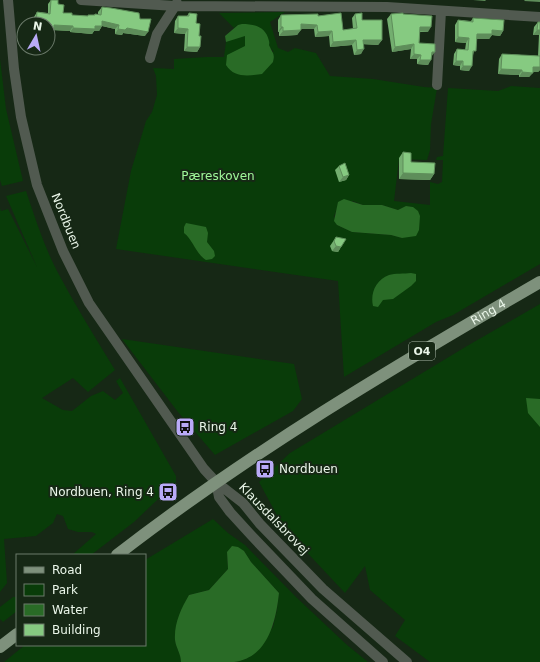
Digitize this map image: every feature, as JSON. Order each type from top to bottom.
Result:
[{"type":"main road","name":"Ring 4","points":[[117,554],[216,482],[305,423],[422,350],[540,282]]},
{"type":"main road","points":[[0,647],[16,635]]},
{"type":"street","name":"Nordbuen","points":[[8,0],[20,117],[38,185],[63,251],[89,302],[200,464],[216,482]]},
{"type":"street","points":[[81,0],[387,7],[540,17]]},
{"type":"street","points":[[150,58],[157,34],[177,3]]},
{"type":"street","points":[[437,85],[441,10]]},
{"type":"street","name":"Klausdalsbrovej","points":[[216,482],[219,497],[230,512],[251,535],[312,599],[383,662]]},
{"type":"street","name":"Klausdalsbrovej","points":[[216,482],[243,503],[260,524],[323,589],[393,651],[408,662]]},
{"type":"green space","name":"Pæreskoven","points":[[285,12],[270,22],[278,48],[288,52],[295,48],[316,53],[330,76],[373,79],[437,88],[431,124],[430,150],[427,160],[399,159],[394,201],[430,205],[430,182],[438,184],[442,182],[443,160],[436,160],[437,157],[443,156],[448,88],[498,91],[511,86],[540,88],[540,264],[453,315],[436,322],[344,377],[338,281],[116,249],[131,171],[146,121],[152,112],[157,95],[156,76],[153,68],[174,69],[174,59],[224,57],[226,42],[245,35],[245,46],[274,52],[269,46],[269,41],[238,25],[234,28],[219,13]],"holes":[[[353,201],[363,205],[382,205],[398,210],[406,206],[413,207],[402,238],[391,235],[352,232],[337,225],[334,216],[337,209]]]},
{"type":"green space","points":[[0,59],[6,109],[23,181],[2,186],[0,180]]},
{"type":"green space","points":[[26,191],[36,222],[52,261],[78,309],[115,370],[88,392],[73,378],[42,398],[63,410],[72,411],[91,396],[103,391],[115,400],[123,393],[116,381],[120,378],[176,476],[176,482],[134,522],[92,554],[73,554],[96,534],[92,532],[78,532],[68,529],[63,516],[57,514],[53,523],[36,536],[4,539],[7,583],[0,592],[0,208],[1,211],[8,209],[37,267],[6,196]]},
{"type":"green space","points":[[540,304],[540,662],[430,662],[395,636],[405,620],[370,590],[365,566],[345,593],[284,528],[259,482],[290,453],[467,346]]},
{"type":"green space","points":[[122,339],[294,364],[302,399],[293,411],[215,455],[178,412]]},
{"type":"green space","points":[[213,519],[228,533],[245,545],[296,597],[347,645],[368,662],[233,662],[246,659],[273,627],[279,593],[251,562],[244,551],[227,552],[228,569],[209,590],[189,595],[175,641],[181,662],[4,662],[24,646],[146,646],[146,559]]},
{"type":"green space","points":[[13,597],[16,597],[16,612],[3,622],[0,619],[0,607]]},
{"type":"water","points":[[242,24],[259,27],[263,29],[268,36],[269,45],[274,59],[262,74],[237,74],[226,65],[227,55],[245,46],[245,36],[226,42],[225,36],[238,25]]},
{"type":"water","points":[[344,199],[363,205],[382,205],[398,210],[406,206],[413,207],[418,211],[420,216],[419,230],[416,236],[402,238],[391,235],[352,232],[337,225],[334,221],[338,202]]},
{"type":"water","points":[[186,223],[206,227],[208,233],[207,242],[214,251],[215,256],[212,259],[206,260],[197,251],[190,239],[184,233]]},
{"type":"water","points":[[391,274],[416,274],[416,281],[411,286],[393,299],[383,300],[378,307],[373,306],[373,292],[377,284],[384,277]]},
{"type":"water","points":[[526,398],[540,399],[540,427],[528,413]]},
{"type":"water","points":[[232,546],[238,547],[244,551],[251,562],[279,593],[278,604],[268,636],[262,646],[246,659],[234,662],[181,662],[176,646],[175,634],[181,611],[189,595],[209,590],[228,569],[227,552]]},
{"type":"building","points":[[51,0],[58,0],[58,4],[64,5],[63,13],[72,13],[72,15],[101,15],[102,7],[139,13],[140,19],[151,19],[148,32],[127,28],[125,30],[118,29],[119,25],[102,21],[102,26],[95,26],[95,29],[73,28],[73,26],[56,25],[56,16],[37,16],[37,12],[50,14]]},
{"type":"building","points":[[189,13],[197,14],[196,23],[200,24],[200,47],[187,47],[188,29],[178,28],[178,16],[189,16]]},
{"type":"building","points":[[341,13],[343,30],[357,28],[355,14],[362,13],[362,20],[382,20],[382,40],[363,40],[364,49],[357,50],[356,40],[333,42],[332,31],[318,32],[317,25],[301,24],[301,30],[283,31],[283,27],[281,27],[281,15],[318,14],[318,16]]},
{"type":"building","points":[[403,13],[432,16],[431,27],[420,27],[419,43],[435,44],[435,52],[432,52],[431,60],[420,60],[421,55],[414,54],[414,44],[395,47],[391,14]]},
{"type":"building","points":[[473,18],[504,20],[503,31],[492,30],[492,34],[477,34],[476,51],[473,51],[472,66],[463,66],[463,61],[456,61],[457,49],[468,50],[469,38],[458,37],[458,20],[473,22]]},
{"type":"building","points":[[538,22],[540,22],[540,30],[537,30]]},
{"type":"building","points":[[502,54],[540,56],[540,67],[533,67],[533,73],[522,72],[522,70],[501,69]]},
{"type":"building","points":[[403,152],[411,153],[411,162],[435,163],[434,174],[403,173]]},
{"type":"building","points":[[345,163],[349,175],[343,177],[339,166]]},
{"type":"building","points":[[336,237],[346,239],[341,247],[336,246],[334,241]]},
{"type":"place","name":"Ring 4","points":[[185,427]]},
{"type":"place","name":"Nordbuen","points":[[265,469]]},
{"type":"place","name":"Nordbuen, Ring 4","points":[[168,492]]}]
